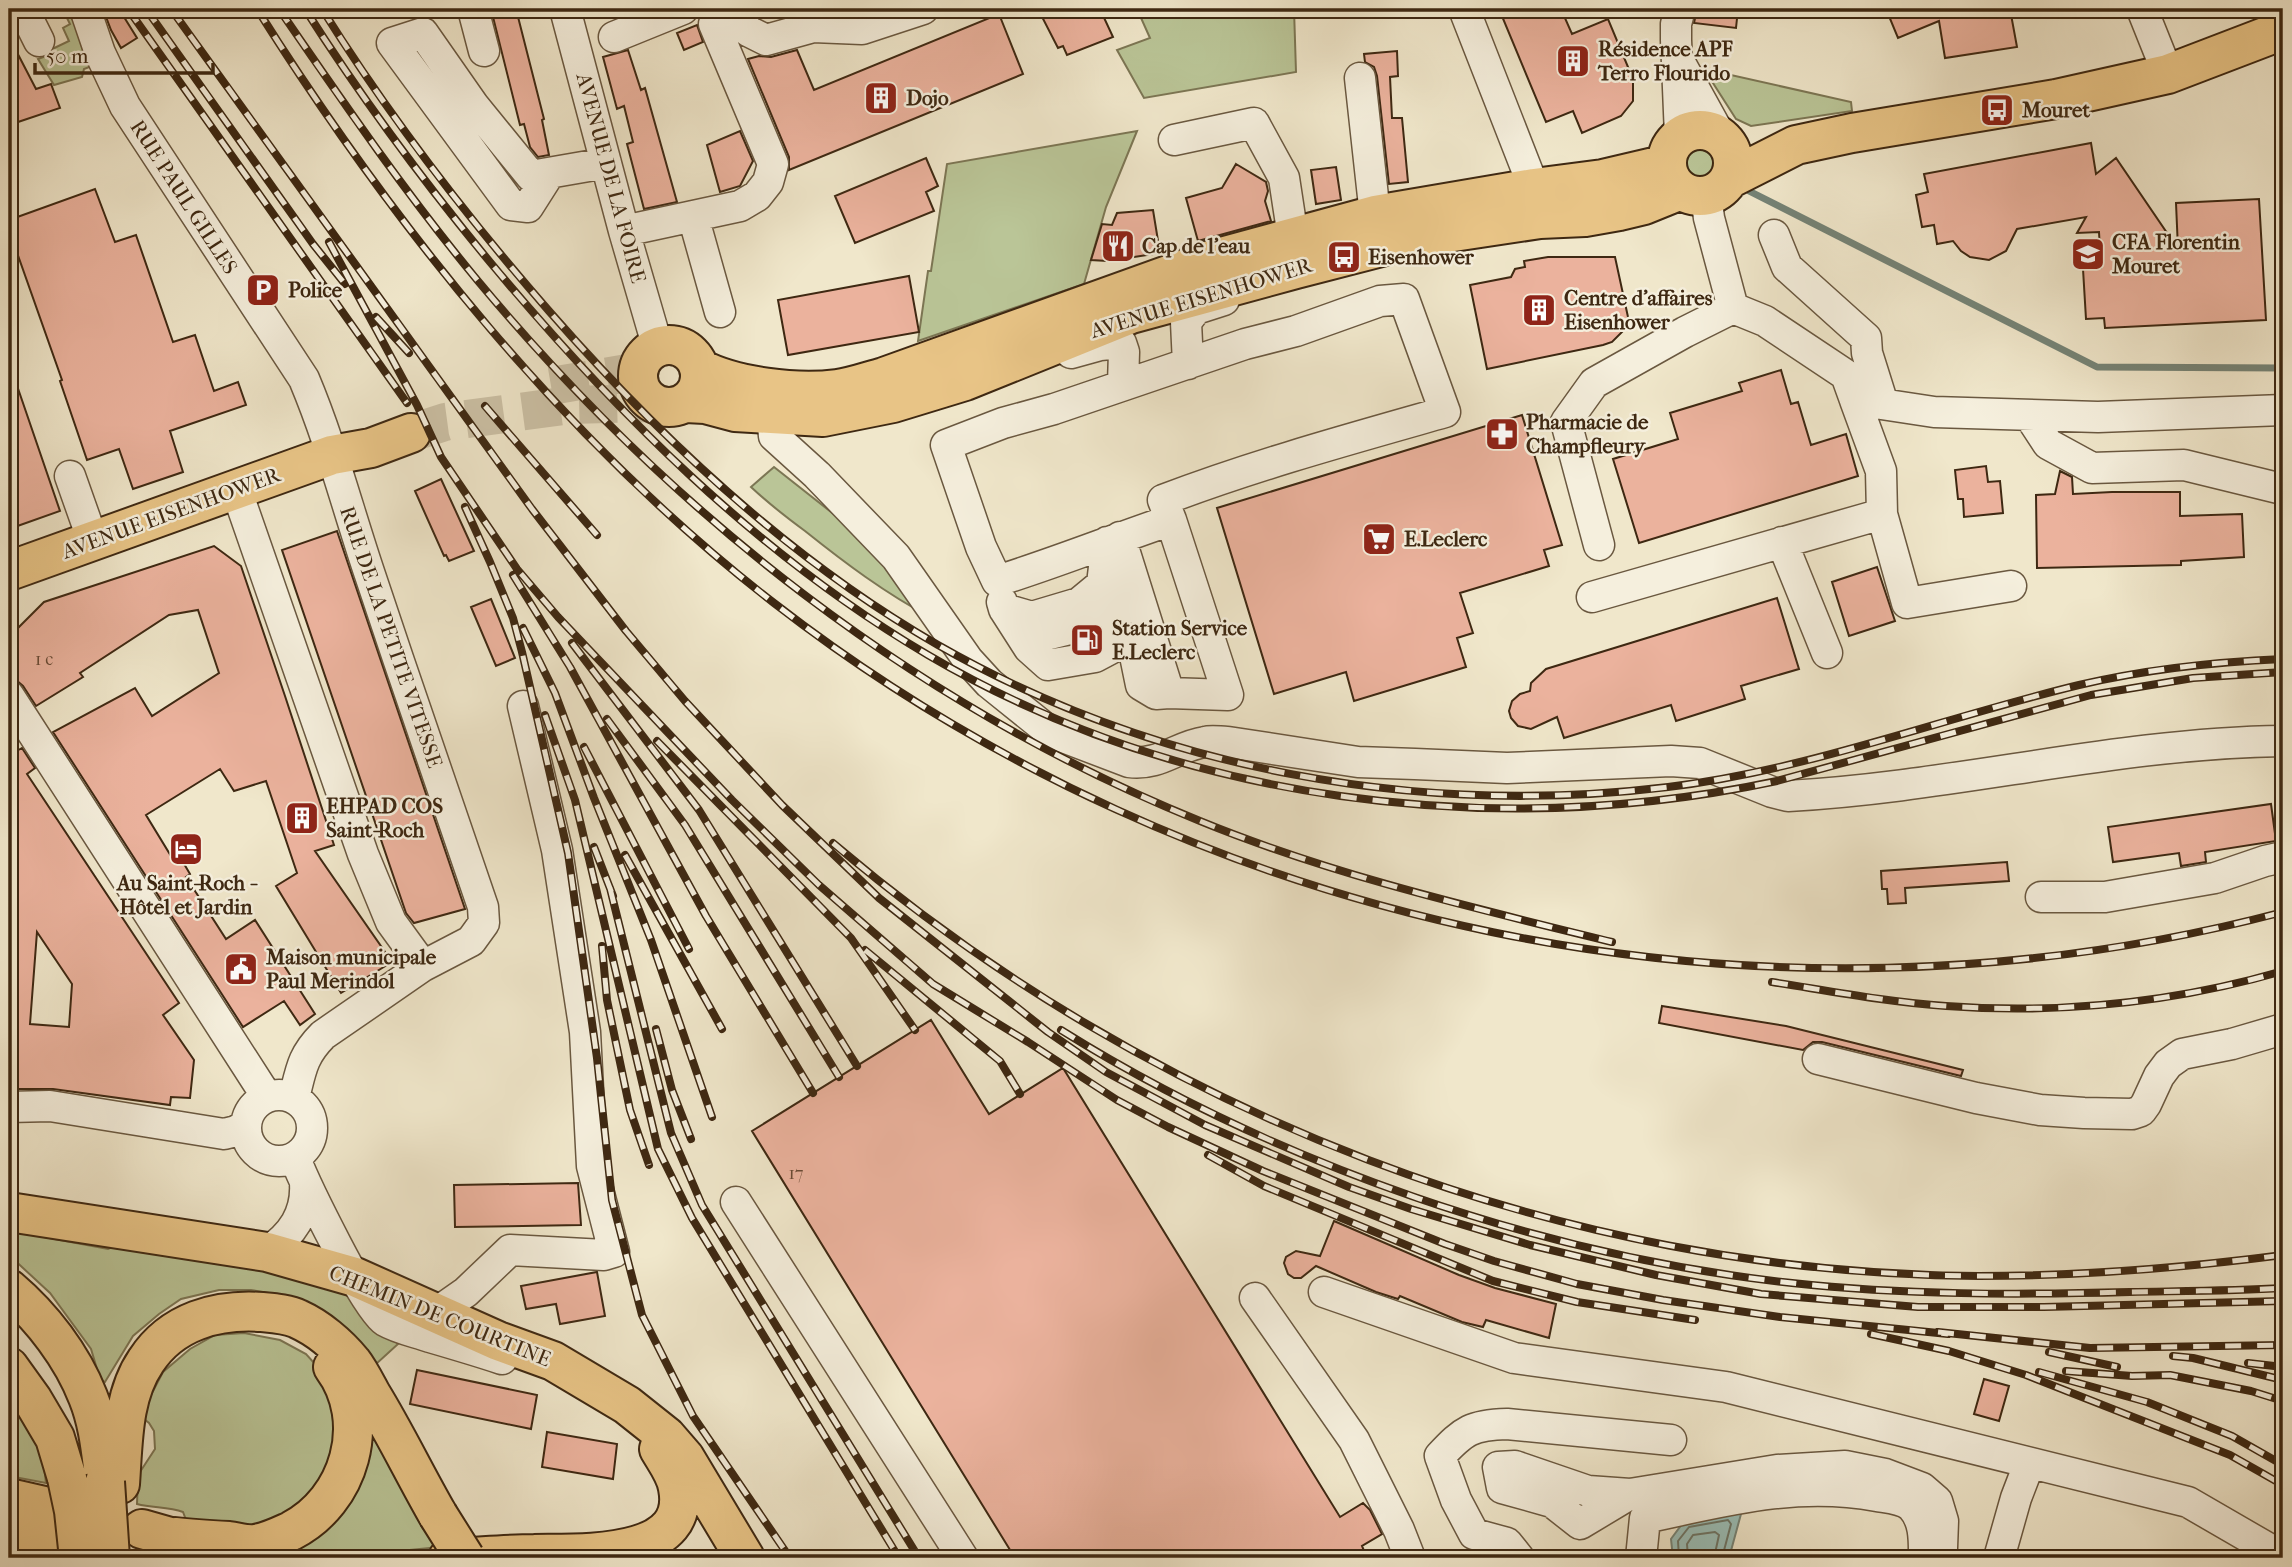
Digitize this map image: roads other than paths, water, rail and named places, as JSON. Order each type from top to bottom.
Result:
[{"type":"main road","name":"AVENUE EISENHOWER","points":[[1702,164],[1644,205],[1619,211],[1585,217],[1540,219],[1294,253],[1210,260],[884,377],[837,389],[749,385],[717,378],[693,386],[705,404],[735,412],[772,415],[823,417],[893,402],[1126,329],[1294,253],[1375,215],[1534,188],[1702,164],[1852,133],[2056,99],[2168,74],[2283,30]]},
{"type":"main road","points":[[671,345],[694,357],[693,386],[675,407],[653,403],[644,394],[639,383],[639,371],[649,353],[658,348],[671,345]]},
{"type":"main road","name":"AVENUE EISENHOWER","points":[[9,571],[332,455],[364,432],[405,424]]},
{"type":"main road","name":"CHEMIN DE COURTINE","points":[[9,1212],[267,1252],[355,1278],[498,1341],[553,1361],[627,1405],[666,1436],[685,1458],[745,1558]]},
{"type":"main road","points":[[9,1289],[57,1341],[89,1398],[99,1437],[81,1511]]},
{"type":"main road","points":[[81,1511],[126,1413],[133,1385],[146,1361],[161,1342],[204,1317],[233,1311],[271,1313],[297,1318],[323,1334],[352,1362],[465,1558]]},
{"type":"main road","points":[[233,1558],[159,1533],[254,1544],[276,1538],[296,1528],[319,1512],[337,1489],[349,1462],[354,1433],[351,1401],[338,1374],[320,1350],[271,1313]]},
{"type":"main road","points":[[9,1324],[32,1349],[67,1412],[76,1434],[81,1511]]},
{"type":"main road","points":[[9,1367],[55,1437],[81,1511],[112,1558]]},
{"type":"main road","points":[[449,1558],[583,1556],[649,1542],[663,1534],[675,1520],[680,1504],[678,1486],[657,1445],[627,1405]]},
{"type":"main road","points":[[9,1497],[81,1511]]},
{"type":"main road","points":[[9,1530],[81,1511]]},
{"type":"street","points":[[23,9],[39,41]]},
{"type":"street","name":"RUE PAUL GILLES","points":[[85,9],[114,86],[140,130],[304,379],[332,455]]},
{"type":"street","points":[[473,9],[484,51]]},
{"type":"street","name":"AVENUE DE LA FOIRE","points":[[565,9],[658,348]]},
{"type":"street","points":[[614,37],[683,9]]},
{"type":"street","points":[[723,16],[766,40],[813,27],[862,29],[923,9]]},
{"type":"street","points":[[1464,9],[1534,188]]},
{"type":"street","points":[[1680,9],[1676,24],[1678,59],[1702,164],[1710,219],[1733,308]]},
{"type":"street","points":[[2142,9],[2168,74]]},
{"type":"street","points":[[624,231],[740,206],[757,196],[768,182],[773,164],[723,16]]},
{"type":"street","points":[[549,174],[528,207],[511,205],[393,43],[423,33],[474,106],[531,176],[606,163]]},
{"type":"street","points":[[1678,59],[1702,164]]},
{"type":"street","points":[[1360,78],[1375,215]]},
{"type":"street","points":[[1174,140],[1254,123],[1284,177],[1294,253],[1280,283],[1195,309],[1186,322],[1188,364]]},
{"type":"street","points":[[693,216],[720,312]]},
{"type":"street","points":[[1774,235],[1787,267],[1866,338],[1867,353],[1861,393],[1881,471],[1882,514],[1907,603],[2011,586]]},
{"type":"street","points":[[1123,384],[1126,329],[1146,295],[1182,279],[1210,260]]},
{"type":"street","points":[[1117,592],[1141,685],[1156,694],[1228,695],[1171,520],[1163,500],[1228,475],[1445,412],[1404,299],[1380,301],[1296,331],[1245,344],[946,444],[981,547],[1018,617],[1054,656],[1094,647],[1117,592],[1171,520]]},
{"type":"street","points":[[1599,545],[1566,422],[1594,383],[1733,308],[1765,321],[1861,393],[1934,412],[2098,418],[2283,410]]},
{"type":"street","points":[[772,415],[774,436],[817,475],[896,557],[949,635],[989,683],[1050,732],[1129,762],[1142,764],[1155,761],[1207,741],[1358,762],[1507,768],[1671,761],[1700,763],[1788,796],[1915,783],[2160,748],[2241,741],[2283,741]]},
{"type":"street","points":[[2029,415],[2048,444],[2092,468],[2184,465],[2283,488]]},
{"type":"street","name":"RUE DE LA PETITE VITESSE","points":[[280,1098],[309,1049],[324,1035],[423,967],[471,941],[484,923],[483,907],[332,455]]},
{"type":"street","points":[[70,476],[93,541]]},
{"type":"street","points":[[236,489],[363,854],[391,922],[423,967]]},
{"type":"street","points":[[1592,597],[1882,514]]},
{"type":"street","points":[[1782,542],[1827,653]]},
{"type":"street","points":[[1018,617],[1044,566],[1117,592],[1169,693]]},
{"type":"street","points":[[1018,617],[1057,617],[1086,607],[1099,594],[1117,592]]},
{"type":"street","points":[[9,696],[280,1098]]},
{"type":"street","points":[[436,1313],[466,1292],[510,1250],[604,1255],[614,1252],[592,1167],[585,1032],[557,850],[523,706]]},
{"type":"street","points":[[2041,897],[2105,897],[2215,878],[2283,857]]},
{"type":"street","points":[[1818,1059],[1976,1098],[2040,1110],[2132,1114],[2141,1111],[2159,1076],[2168,1064],[2182,1054],[2232,1044],[2283,1029]]},
{"type":"street","points":[[267,1252],[291,1232],[298,1222],[306,1198],[300,1170],[303,1152],[312,1133],[309,1112],[302,1104],[280,1098],[253,1108],[246,1125],[250,1143],[262,1157],[284,1161],[300,1170],[355,1278],[375,1312],[383,1320],[406,1330],[531,1367],[553,1361]]},
{"type":"street","points":[[9,1107],[50,1106],[224,1134],[246,1125]]},
{"type":"street","points":[[736,1202],[963,1558]]},
{"type":"street","points":[[1324,1292],[1514,1358],[1726,1387],[2188,1502],[2283,1557]]},
{"type":"street","points":[[1255,1297],[1354,1440],[1410,1558]]},
{"type":"street","points":[[1519,1558],[1507,1543],[1474,1534],[1456,1500],[1440,1455],[1457,1437],[1480,1425],[1507,1424],[1671,1440]]},
{"type":"street","points":[[1999,1558],[2029,1464]]},
{"type":"street","points":[[1630,1494],[1777,1470],[1845,1466],[1885,1474],[1922,1488],[1937,1501],[1943,1521],[1939,1558]]},
{"type":"street","points":[[1641,1558],[1645,1518],[1741,1497],[1805,1489],[1853,1491],[1896,1499],[1911,1506],[1920,1520],[1924,1558]]},
{"type":"water","points":[[1727,1511],[1741,1514],[1729,1558],[1673,1558],[1671,1539],[1685,1520]]},
{"type":"waterway","points":[[1749,191],[2097,367],[2283,368]]},
{"type":"tunnel","points":[[551,386],[639,371]]},
{"type":"tunnel","points":[[411,433],[445,422],[571,405],[653,403]]},
{"type":"railway","points":[[128,9],[407,403]]},
{"type":"railway","points":[[146,9],[313,244],[345,284]]},
{"type":"railway","points":[[171,9],[532,509],[626,631],[685,701],[782,805],[879,898],[1048,1032],[1106,1072],[1205,1125],[1349,1187],[1530,1245],[1656,1275],[1761,1294],[1918,1307],[2283,1301]]},
{"type":"railway","points":[[257,9],[310,91],[427,251],[556,403],[626,474],[698,541],[774,603],[940,716],[1116,809],[1301,881],[1493,932],[1689,961],[1888,968],[2086,952],[2283,912]]},
{"type":"railway","points":[[279,9],[426,215],[478,281],[553,367],[633,448],[717,524],[806,596],[898,661],[995,721],[1095,774],[1200,821],[1352,874],[1612,942]]},
{"type":"railway","points":[[305,9],[393,138],[490,262],[587,373],[692,477],[805,572],[865,616],[928,655],[1025,705],[1127,746],[1232,776],[1341,796],[1450,807],[1560,807],[1669,799],[1777,781],[2091,695],[2193,678],[2283,672]]},
{"type":"railway","points":[[322,9],[401,127],[458,202],[592,359],[682,451],[779,536],[883,611],[938,645],[1022,688],[1109,724],[1199,753],[1291,774],[1385,788],[1479,795],[1574,795],[1668,787],[1772,769],[2104,679],[2181,667],[2283,659]]},
{"type":"railway","points":[[329,242],[417,405],[441,457],[517,569],[558,617],[732,800],[819,885],[933,984],[1117,1100],[1168,1127],[1263,1171],[1494,1261],[1577,1284],[1663,1300],[1780,1317],[1948,1334]]},
{"type":"railway","points":[[376,317],[409,353]]},
{"type":"railway","points":[[485,406],[597,535]]},
{"type":"railway","points":[[465,507],[513,618],[568,853],[597,1058],[612,1200],[642,1315],[693,1416],[790,1558]]},
{"type":"railway","points":[[513,575],[570,667],[706,916],[813,1093]]},
{"type":"railway","points":[[523,628],[555,693],[651,940],[712,1117]]},
{"type":"railway","points":[[572,643],[699,810],[857,1066]]},
{"type":"railway","points":[[545,715],[575,800],[658,1149],[692,1218],[899,1558]]},
{"type":"railway","points":[[607,719],[685,825],[839,1077]]},
{"type":"railway","points":[[657,741],[851,938],[915,1030]]},
{"type":"railway","points":[[584,747],[689,949]]},
{"type":"railway","points":[[833,843],[956,939],[1087,1024],[1225,1098],[1368,1160],[1517,1209],[1669,1245],[1823,1268],[1979,1276],[2055,1275],[2207,1264],[2283,1255]]},
{"type":"railway","points":[[594,847],[613,896]]},
{"type":"railway","points":[[625,855],[722,1029]]},
{"type":"railway","points":[[610,888],[671,1133],[702,1205],[919,1558]]},
{"type":"railway","points":[[602,946],[607,1000],[630,1110],[649,1165]]},
{"type":"railway","points":[[865,950],[1000,1061],[1020,1094]]},
{"type":"railway","points":[[1772,982],[1924,1004],[2031,1008],[2116,1004],[2158,998],[2283,971]]},
{"type":"railway","points":[[656,1029],[672,1090],[691,1139]]},
{"type":"railway","points":[[1061,1030],[1143,1078],[1230,1122],[1320,1161],[1412,1196],[1507,1226],[1602,1251],[1697,1270],[1792,1283],[1876,1290],[2045,1294],[2283,1288]]},
{"type":"railway","points":[[1208,1155],[1264,1186],[1493,1281],[1577,1302],[1695,1320]]},
{"type":"railway","points":[[1938,1332],[2090,1348],[2283,1345]]},
{"type":"railway","points":[[1871,1334],[1949,1351],[2026,1375],[2230,1455],[2283,1485]]},
{"type":"railway","points":[[2049,1352],[2117,1367]]},
{"type":"railway","points":[[2173,1356],[2193,1358],[2283,1380]]},
{"type":"railway","points":[[2248,1363],[2283,1367]]},
{"type":"railway","points":[[2066,1371],[2132,1376],[2170,1375],[2251,1391],[2283,1401]]},
{"type":"railway","points":[[2039,1372],[2147,1402],[2232,1436],[2283,1465]]},
{"type":"place","name":"Résidence APF Terro Flourido","points":[[1573,61]]},
{"type":"place","name":"Dojo","points":[[881,98]]},
{"type":"place","name":"Mouret","points":[[1997,110]]},
{"type":"place","name":"Cap de l’eau","points":[[1118,246]]},
{"type":"place","name":"CFA Florentin Mouret","points":[[2088,254]]},
{"type":"place","name":"Eisenhower","points":[[1344,257]]},
{"type":"place","name":"Police","points":[[263,290]]},
{"type":"place","name":"Centre d'affaires Eisenhower","points":[[1539,310]]},
{"type":"place","name":"Pharmacie de Champfleury","points":[[1502,434]]},
{"type":"place","name":"E.Leclerc","points":[[1379,539]]},
{"type":"place","name":"Station Service E.Leclerc","points":[[1087,640]]},
{"type":"place","name":"EHPAD COS Saint-Roch","points":[[302,818]]},
{"type":"place","name":"Au Saint-Roch - Hôtel et Jardin","points":[[186,849]]},
{"type":"place","name":"Maison municipale Paul Merindol","points":[[241,969]]}]
